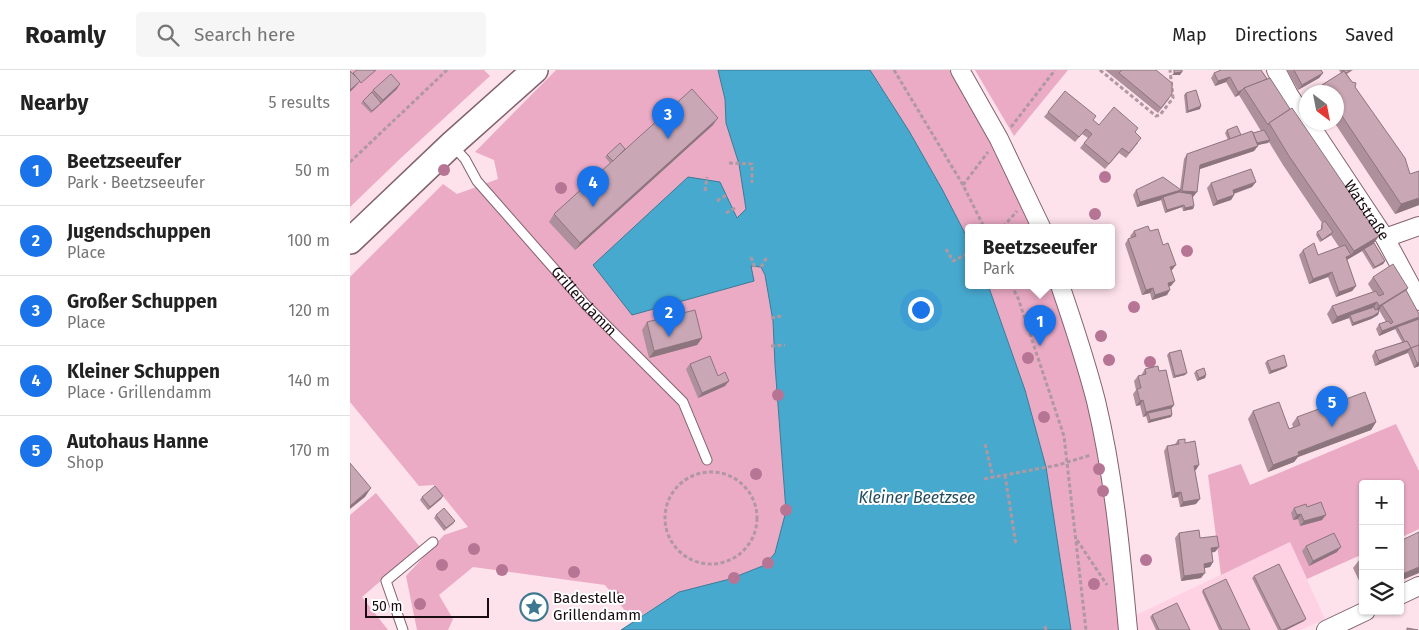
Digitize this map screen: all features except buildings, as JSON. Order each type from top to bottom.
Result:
[{"type":"main road","points":[[350,241],[452,144],[535,70]]},
{"type":"street","points":[[960,70],[999,139],[1040,224]]},
{"type":"street","name":"Watstraße","points":[[1276,70],[1299,109]]},
{"type":"street","name":"Watstraße","points":[[1312,130],[1385,238],[1419,301]]},
{"type":"street","points":[[1385,238],[1419,226]]},
{"type":"street","points":[[1061,289],[1094,393],[1116,511],[1128,630]]},
{"type":"street","points":[[1404,593],[1419,586]]},
{"type":"street","points":[[1329,629],[1359,614]]},
{"type":"lane","name":"Grillendamm","points":[[452,144],[465,159],[476,181],[579,298],[683,402],[707,460]]},
{"type":"lane","points":[[403,630],[386,580],[433,542]]},
{"type":"path","points":[[350,162],[447,70]]},
{"type":"path","points":[[894,70],[963,185],[982,224]]},
{"type":"path","points":[[963,185],[1055,70]]},
{"type":"path","points":[[1100,70],[1156,116],[1160,115],[1173,98],[1170,70]]},
{"type":"path","points":[[729,164],[752,164],[752,182]]},
{"type":"path","points":[[705,191],[707,177]]},
{"type":"path","points":[[717,201],[728,194]]},
{"type":"path","points":[[726,212],[735,208]]},
{"type":"path","points":[[946,249],[952,261],[965,255]]},
{"type":"path","points":[[751,257],[755,268]]},
{"type":"path","points":[[762,267],[767,257]]},
{"type":"path","points":[[1013,289],[1018,298],[1064,436],[1086,630]]},
{"type":"path","points":[[771,318],[781,316]]},
{"type":"path","points":[[771,346],[785,345]]},
{"type":"path","points":[[985,444],[993,477]]},
{"type":"path","points":[[984,479],[1067,462],[1105,451]]},
{"type":"path","points":[[705,472],[719,472],[732,477],[742,484],[756,504],[758,515],[756,530],[750,544],[731,560],[719,564],[698,563],[685,557],[676,549],[665,525],[667,504],[673,492],[684,480],[705,472]]},
{"type":"path","points":[[1005,474],[1016,545]]},
{"type":"path","points":[[1077,539],[1108,587]]},
{"type":"shaded area","points":[[350,70],[484,70],[490,76],[350,207]]},
{"type":"shaded area","points":[[556,70],[718,70],[725,99],[726,123],[739,164],[746,209],[737,218],[754,281],[751,266],[761,267],[765,275],[773,321],[786,511],[775,553],[765,565],[730,579],[679,592],[633,621],[605,585],[473,567],[439,595],[453,619],[448,630],[417,630],[406,576],[444,535],[468,527],[434,485],[419,486],[350,402],[350,277],[443,184],[457,194],[498,179],[494,160],[475,152]]},
{"type":"shaded area","points":[[870,70],[950,70],[996,147],[1030,224],[965,224],[965,233],[922,154]]},
{"type":"shaded area","points":[[975,70],[1068,70],[1014,136]]},
{"type":"shaded area","points":[[989,289],[1053,289],[1089,406],[1107,511],[1120,630],[1071,630],[1046,467],[1025,390]]},
{"type":"shaded area","points":[[1396,424],[1419,471],[1419,529],[1404,536],[1404,480],[1359,480],[1359,556],[1307,579],[1290,542],[1221,575],[1208,475],[1241,464],[1250,485]]},
{"type":"shaded area","points":[[376,493],[420,547],[362,597],[388,630],[350,630],[350,515]]},
{"type":"shaded area","points":[[1290,542],[1325,619],[1301,630],[1135,630],[1134,616]]},
{"type":"water","name":"Kleiner Beetzsee","points":[[718,70],[870,70],[909,131],[965,233],[965,289],[989,289],[1025,390],[1046,467],[1071,630],[621,630],[679,592],[730,579],[765,565],[775,553],[786,511],[773,321],[765,275],[761,267],[751,266],[754,281],[632,315],[593,265],[688,177],[720,182],[737,218],[746,209],[739,164],[726,123],[725,99]]},
{"type":"place","name":"Großer Schuppen","points":[[668,139]]},
{"type":"place","name":"Kleiner Schuppen","points":[[593,207]]},
{"type":"place","name":"Jugendschuppen","points":[[669,337]]},
{"type":"place","name":"Beetzseeufer","points":[[1040,346]]},
{"type":"place","name":"Autohaus Hanne","points":[[1332,427]]},
{"type":"place","name":"Badestelle Grillendamm","points":[[534,607]]}]
